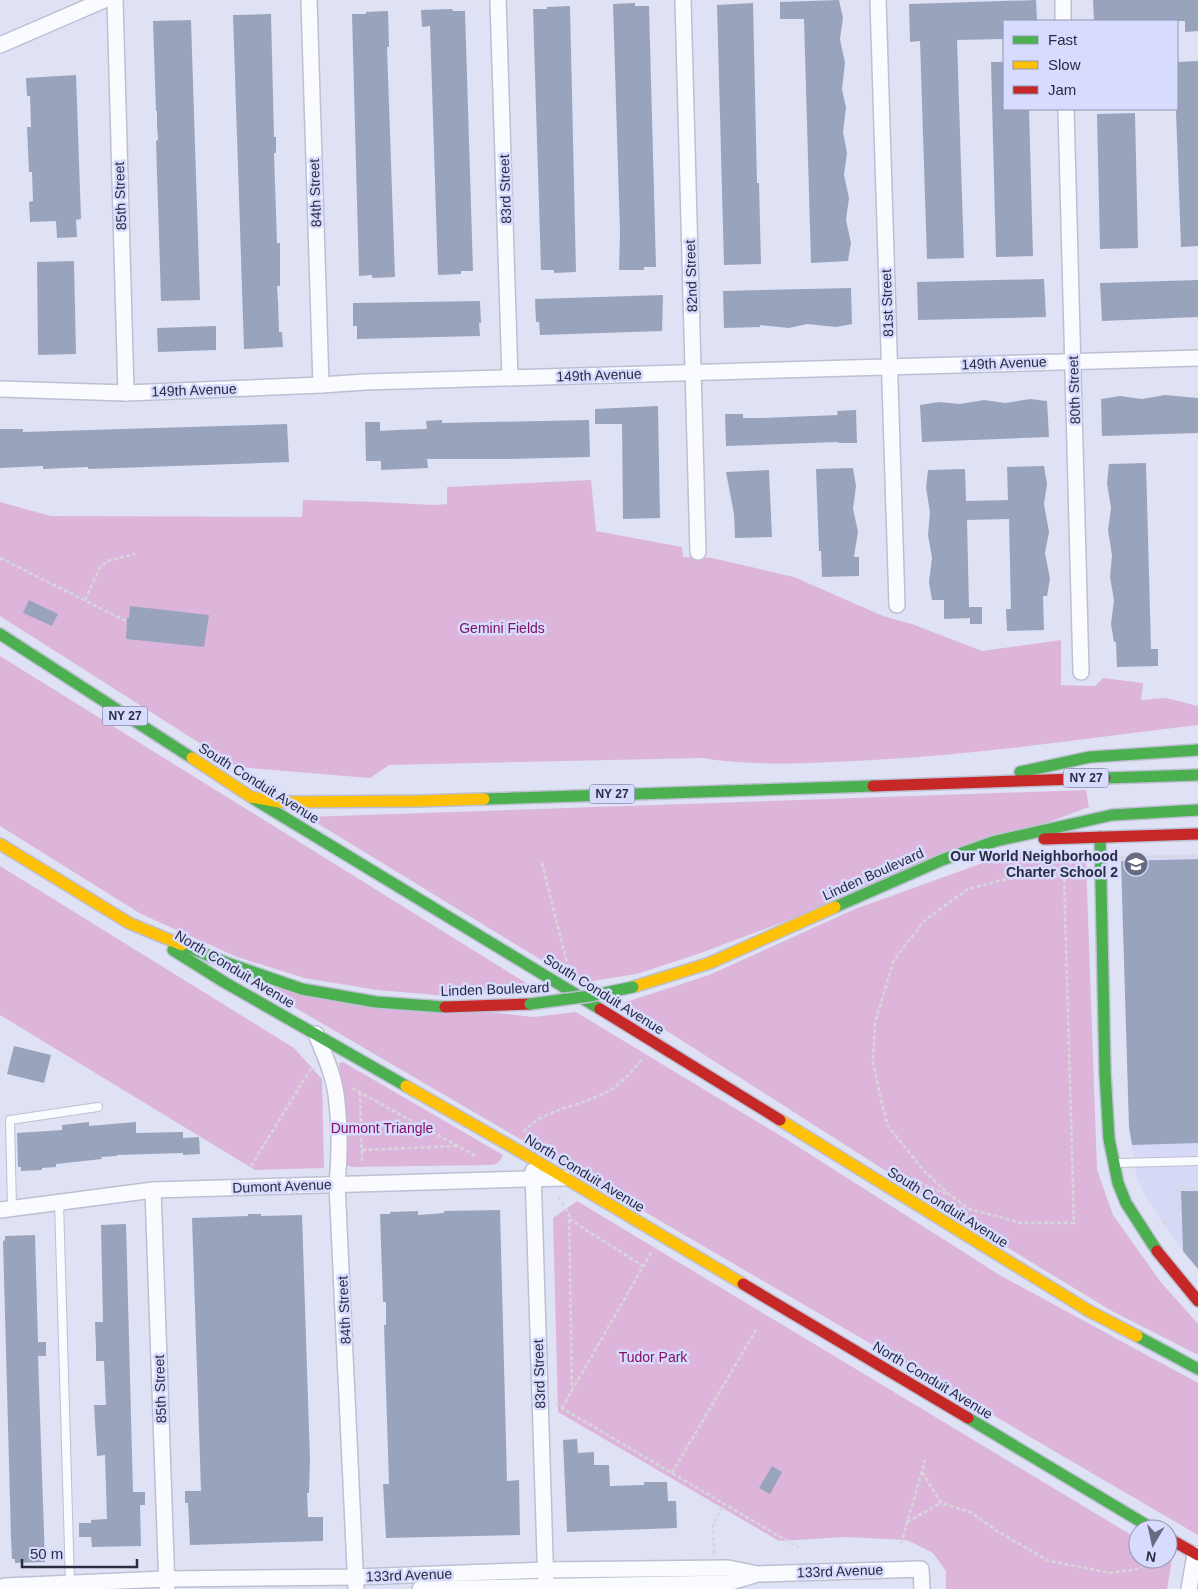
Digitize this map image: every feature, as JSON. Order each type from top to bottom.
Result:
[{"type":"main road","name":"South Conduit Avenue","points":[[0,634],[250,797],[480,935],[1089,1311],[1198,1369]]},
{"type":"main road","points":[[975,782],[1090,757],[1198,750]]},
{"type":"main road","name":"NY 27","points":[[250,797],[279,802],[419,800],[1198,775]]},
{"type":"main road","name":"Linden Boulevard","points":[[129,923],[230,964],[302,989],[376,1002],[441,1007],[530,1004],[590,996],[633,987],[710,963],[942,860],[996,841],[1112,816],[1198,810]]},
{"type":"main road","points":[[1099,818],[1109,1139],[1118,1183],[1126,1203],[1158,1252],[1198,1301]]},
{"type":"main road","name":"Linden Boulevard","points":[[996,841],[1198,834]]},
{"type":"main road","name":"North Conduit Avenue","points":[[0,844],[224,982],[513,1147],[1136,1519]]},
{"type":"main road","points":[[1178,1544],[1196,1555]]},
{"type":"street","points":[[0,45],[104,0]]},
{"type":"street","name":"85th Street","points":[[115,0],[126,393]]},
{"type":"street","name":"84th Street","points":[[309,0],[321,386]]},
{"type":"street","name":"83rd Street","points":[[498,0],[510,378]]},
{"type":"street","name":"82nd Street","points":[[683,0],[698,552]]},
{"type":"street","name":"81st Street","points":[[878,0],[897,605]]},
{"type":"street","points":[[1062,0],[1063,20]]},
{"type":"street","name":"80th Street","points":[[1066,110],[1081,672]]},
{"type":"street","name":"149th Avenue","points":[[0,389],[126,393],[321,386],[365,382],[1198,358]]},
{"type":"street","name":"84th Street","points":[[316,1034],[330,1068],[336,1093],[340,1146],[337,1184],[356,1583]]},
{"type":"street","name":"83rd Street","points":[[533,1159],[546,1588]]},
{"type":"street","name":"Dumont Avenue","points":[[6,1209],[153,1190],[565,1178]]},
{"type":"street","name":"85th Street","points":[[153,1190],[166,1584]]},
{"type":"street","points":[[1189,1589],[1196,1555]]},
{"type":"street","name":"133rd Avenue","points":[[420,1589],[546,1588],[728,1580],[758,1574],[921,1569],[922,1589]]},
{"type":"street","name":"133rd Avenue","points":[[0,1588],[6,1586],[70,1584],[356,1583],[546,1570],[728,1580]]},
{"type":"lane","points":[[6,1209],[10,1120],[98,1107]]},
{"type":"lane","points":[[1114,1163],[1198,1161]]},
{"type":"lane","points":[[59,1202],[70,1584]]},
{"type":"path","points":[[85,600],[100,568],[107,561],[135,554]]},
{"type":"path","points":[[0,558],[126,621]]},
{"type":"path","points":[[1064,876],[1018,876],[968,888],[925,920],[894,960],[875,1022],[873,1061],[888,1126],[924,1171],[969,1209],[1022,1223],[1074,1223],[1064,876],[1077,851]]},
{"type":"path","points":[[1116,858],[1198,856]]},
{"type":"path","points":[[542,863],[570,976]]},
{"type":"path","points":[[513,1147],[529,1126],[544,1116],[604,1093],[622,1081],[634,1069],[654,1042]]},
{"type":"path","points":[[251,1166],[310,1070],[317,1066]]},
{"type":"path","points":[[352,1088],[476,1156]]},
{"type":"path","points":[[360,1092],[362,1161]]},
{"type":"path","points":[[362,1150],[458,1146]]},
{"type":"path","points":[[1158,1226],[1179,1212],[1178,1188],[1198,1188]]},
{"type":"path","points":[[558,1197],[569,1214],[572,1392]]},
{"type":"path","points":[[569,1220],[643,1266]]},
{"type":"path","points":[[562,1408],[655,1246]]},
{"type":"path","points":[[672,1473],[756,1330]]},
{"type":"path","points":[[555,1404],[798,1548]]},
{"type":"path","points":[[901,1544],[925,1460]]},
{"type":"path","points":[[922,1472],[941,1504],[970,1512],[1049,1561],[1110,1573],[1137,1569]]},
{"type":"path","points":[[714,1558],[714,1524],[724,1504]]},
{"type":"path","points":[[907,1523],[941,1504]]},
{"type":"shaded area","points":[[1198,854],[1198,1269],[1148,1202],[1136,1175],[1129,1127],[1121,856]]},
{"type":"green space","name":"Gemini Fields","points":[[591,480],[596,531],[682,547],[683,557],[712,558],[794,577],[883,616],[912,624],[982,651],[1061,640],[1061,685],[1095,686],[1103,678],[1143,683],[1141,700],[1166,698],[1198,706],[1198,725],[954,754],[787,764],[744,763],[702,758],[389,765],[370,778],[237,767],[0,616],[0,502],[51,516],[302,517],[303,500],[434,505],[447,504],[447,487]]},
{"type":"green space","points":[[0,656],[531,986],[447,996],[377,990],[304,978],[237,957],[141,914],[0,826]]},
{"type":"green space","points":[[1086,790],[1089,807],[701,953],[637,974],[579,983],[307,817]]},
{"type":"green space","points":[[1073,855],[1086,860],[1097,1170],[1113,1215],[1160,1281],[1198,1324],[1198,1355],[1110,1310],[972,1226],[623,1003],[709,975],[855,909],[1002,856]]},
{"type":"green space","points":[[0,866],[294,1048],[322,1079],[324,1168],[255,1170],[0,1015]]},
{"type":"green space","points":[[275,987],[533,1017],[576,1012],[786,1139],[998,1274],[1198,1383],[1198,1535],[1178,1523],[1178,1519],[1171,1519],[270,993]]},
{"type":"green space","name":"Dumont Triangle","points":[[343,1062],[503,1155],[501,1159],[491,1165],[351,1167],[346,1164],[343,1154],[342,1080],[339,1066],[339,1063]]},
{"type":"green space","name":"Tudor Park","points":[[577,1201],[1128,1533],[1128,1569],[1170,1569],[1167,1589],[946,1589],[946,1571],[933,1553],[907,1540],[845,1537],[779,1541],[558,1412],[553,1218]]},
{"type":"building","points":[[839,0],[843,18],[840,39],[845,63],[842,89],[846,108],[843,132],[847,153],[844,175],[849,198],[846,220],[851,243],[848,261],[811,263],[804,19],[780,19],[780,2]]},
{"type":"building","points":[[1036,0],[1037,20],[1003,20],[1003,39],[957,40],[964,258],[927,259],[920,41],[910,42],[909,4]]},
{"type":"building","points":[[1093,0],[1198,0],[1198,31],[1185,32],[1185,21],[1178,20],[1094,20]]},
{"type":"building","points":[[635,3],[635,6],[649,6],[656,267],[644,267],[644,270],[619,270],[620,233],[613,4]]},
{"type":"building","points":[[753,3],[757,183],[759,183],[761,264],[724,265],[717,5]]},
{"type":"building","points":[[570,6],[576,272],[554,273],[554,270],[541,270],[533,9]]},
{"type":"building","points":[[452,9],[453,11],[465,11],[473,271],[461,271],[461,274],[438,275],[430,26],[422,27],[421,10]]},
{"type":"building","points":[[388,11],[389,47],[387,47],[395,277],[372,278],[372,275],[359,276],[352,14]]},
{"type":"building","points":[[271,14],[274,137],[276,137],[276,153],[274,153],[277,243],[280,243],[280,286],[277,286],[279,332],[282,332],[283,347],[244,349],[233,15]]},
{"type":"building","points":[[191,20],[200,300],[161,301],[156,141],[158,140],[153,21]]},
{"type":"building","points":[[1198,61],[1198,246],[1181,247],[1176,111],[1178,110],[1178,62]]},
{"type":"building","points":[[991,62],[1003,62],[1003,110],[1029,110],[1033,256],[996,257]]},
{"type":"building","points":[[76,75],[81,219],[76,220],[77,237],[57,238],[56,221],[30,222],[29,202],[33,201],[32,172],[29,172],[27,127],[31,127],[30,96],[27,96],[26,78]]},
{"type":"building","points":[[1135,113],[1138,248],[1100,249],[1097,114]]},
{"type":"building","points":[[74,261],[76,354],[38,355],[37,262]]},
{"type":"building","points":[[1044,279],[1046,317],[918,320],[917,282]]},
{"type":"building","points":[[1198,280],[1198,317],[1102,321],[1100,283]]},
{"type":"building","points":[[851,288],[852,324],[836,327],[807,324],[789,328],[760,325],[760,327],[724,328],[723,291]]},
{"type":"building","points":[[663,295],[662,331],[540,335],[539,322],[536,322],[535,299]]},
{"type":"building","points":[[480,301],[480,336],[357,339],[357,326],[353,326],[353,303]]},
{"type":"building","points":[[216,326],[216,350],[158,352],[157,328]]},
{"type":"building","points":[[1165,395],[1198,398],[1198,433],[1102,436],[1101,399],[1120,396],[1142,399]]},
{"type":"building","points":[[1030,399],[1047,401],[1049,437],[922,442],[920,405],[939,402],[960,404],[984,400],[1005,403]]},
{"type":"building","points":[[658,406],[660,518],[623,519],[622,424],[595,424],[595,409]]},
{"type":"building","points":[[856,410],[857,443],[726,446],[725,414],[743,414],[743,418],[759,418],[838,415],[837,411]]},
{"type":"building","points":[[442,420],[442,423],[589,420],[590,457],[427,459],[428,468],[381,470],[381,461],[366,461],[365,422],[380,422],[380,431],[427,429],[426,421]]},
{"type":"building","points":[[287,424],[289,462],[88,469],[88,467],[43,469],[43,466],[0,468],[0,429],[23,429],[23,432]]},
{"type":"building","points":[[1146,463],[1151,649],[1158,649],[1158,666],[1117,667],[1116,642],[1114,642],[1111,624],[1114,600],[1110,577],[1112,555],[1108,530],[1111,508],[1107,483],[1109,464]]},
{"type":"building","points":[[1044,466],[1047,484],[1044,504],[1049,532],[1045,553],[1050,579],[1047,596],[1043,596],[1044,630],[1007,631],[1006,609],[1011,609],[1009,519],[967,520],[969,607],[982,607],[982,624],[970,624],[970,618],[944,619],[944,600],[932,600],[929,582],[932,558],[928,535],[930,512],[926,488],[928,470],[965,469],[966,501],[1008,500],[1007,467]]},
{"type":"building","points":[[853,468],[856,486],[853,509],[858,531],[854,557],[859,557],[859,576],[822,577],[821,551],[819,551],[816,469]]},
{"type":"building","points":[[769,470],[772,537],[735,538],[734,514],[726,472]]},
{"type":"building","points":[[29,600],[58,614],[52,626],[23,613]]},
{"type":"building","points":[[130,606],[209,615],[204,647],[126,639],[127,618],[129,618]]},
{"type":"building","points":[[1198,859],[1198,1143],[1132,1145],[1129,1127],[1121,861]]},
{"type":"building","points":[[14,1046],[51,1055],[44,1083],[7,1074]]},
{"type":"building","points":[[89,1122],[89,1126],[136,1122],[136,1133],[183,1132],[183,1138],[199,1137],[200,1154],[117,1155],[101,1157],[102,1159],[56,1164],[56,1167],[42,1168],[42,1170],[21,1171],[21,1167],[18,1167],[17,1133],[62,1130],[62,1125]]},
{"type":"building","points":[[1181,1191],[1198,1191],[1198,1269],[1183,1251]]},
{"type":"building","points":[[500,1210],[507,1481],[519,1480],[520,1535],[386,1538],[383,1484],[389,1484],[384,1325],[386,1325],[386,1302],[383,1302],[380,1214],[418,1211],[418,1215],[444,1213],[444,1211]]},
{"type":"building","points":[[248,1214],[261,1214],[261,1216],[302,1215],[310,1459],[309,1493],[307,1493],[308,1517],[323,1517],[323,1541],[190,1545],[188,1503],[185,1503],[185,1491],[201,1491],[192,1218],[248,1216]]},
{"type":"building","points":[[126,1224],[133,1492],[145,1492],[145,1505],[140,1505],[141,1546],[92,1547],[91,1537],[79,1537],[79,1523],[91,1523],[91,1520],[107,1519],[105,1455],[97,1456],[94,1405],[106,1405],[104,1361],[96,1361],[95,1322],[103,1322],[101,1225]]},
{"type":"building","points":[[35,1235],[38,1342],[46,1342],[46,1356],[38,1356],[45,1562],[15,1563],[15,1559],[12,1559],[11,1537],[3,1240],[5,1241],[5,1236]]},
{"type":"building","points":[[577,1439],[578,1453],[594,1452],[594,1465],[609,1465],[610,1486],[644,1485],[644,1482],[667,1482],[668,1501],[676,1501],[677,1528],[567,1532],[563,1440]]},
{"type":"building","points":[[772,1466],[782,1472],[770,1494],[759,1488]]},
{"type":"traffic: fast","points":[[0,634],[192,758]]},
{"type":"traffic: fast","points":[[1020,772],[1090,757],[1198,750]]},
{"type":"traffic: fast","points":[[1105,778],[1198,775]]},
{"type":"traffic: fast","points":[[484,799],[873,786]]},
{"type":"traffic: fast","points":[[254,799],[600,1009]]},
{"type":"traffic: fast","points":[[835,907],[942,860],[996,841],[1112,815],[1198,810]]},
{"type":"traffic: fast","points":[[1100,837],[1105,1073],[1109,1139],[1118,1183],[1126,1203],[1157,1251]]},
{"type":"traffic: fast","points":[[182,945],[302,989],[376,1002],[445,1007]]},
{"type":"traffic: fast","points":[[173,950],[224,982],[406,1086]]},
{"type":"traffic: fast","points":[[530,1004],[590,996],[633,987]]},
{"type":"traffic: fast","points":[[1137,1336],[1198,1369]]},
{"type":"traffic: fast","points":[[968,1418],[1136,1519]]},
{"type":"traffic: slow","points":[[192,758],[251,797],[279,802],[484,799]]},
{"type":"traffic: slow","points":[[0,844],[129,923],[182,945]]},
{"type":"traffic: slow","points":[[633,987],[710,963],[835,907]]},
{"type":"traffic: slow","points":[[406,1086],[743,1284]]},
{"type":"traffic: slow","points":[[780,1120],[1089,1311],[1137,1336]]},
{"type":"traffic: jam","points":[[873,786],[1105,778]]},
{"type":"traffic: jam","points":[[1044,839],[1198,834]]},
{"type":"traffic: jam","points":[[445,1007],[530,1004]]},
{"type":"traffic: jam","points":[[600,1009],[780,1120]]},
{"type":"traffic: jam","points":[[1157,1251],[1198,1301]]},
{"type":"traffic: jam","points":[[743,1284],[968,1418]]},
{"type":"traffic: jam","points":[[1178,1544],[1198,1555]]},
{"type":"place","name":"Our World Neighborhood Charter School 2","points":[[1136,864]]}]
